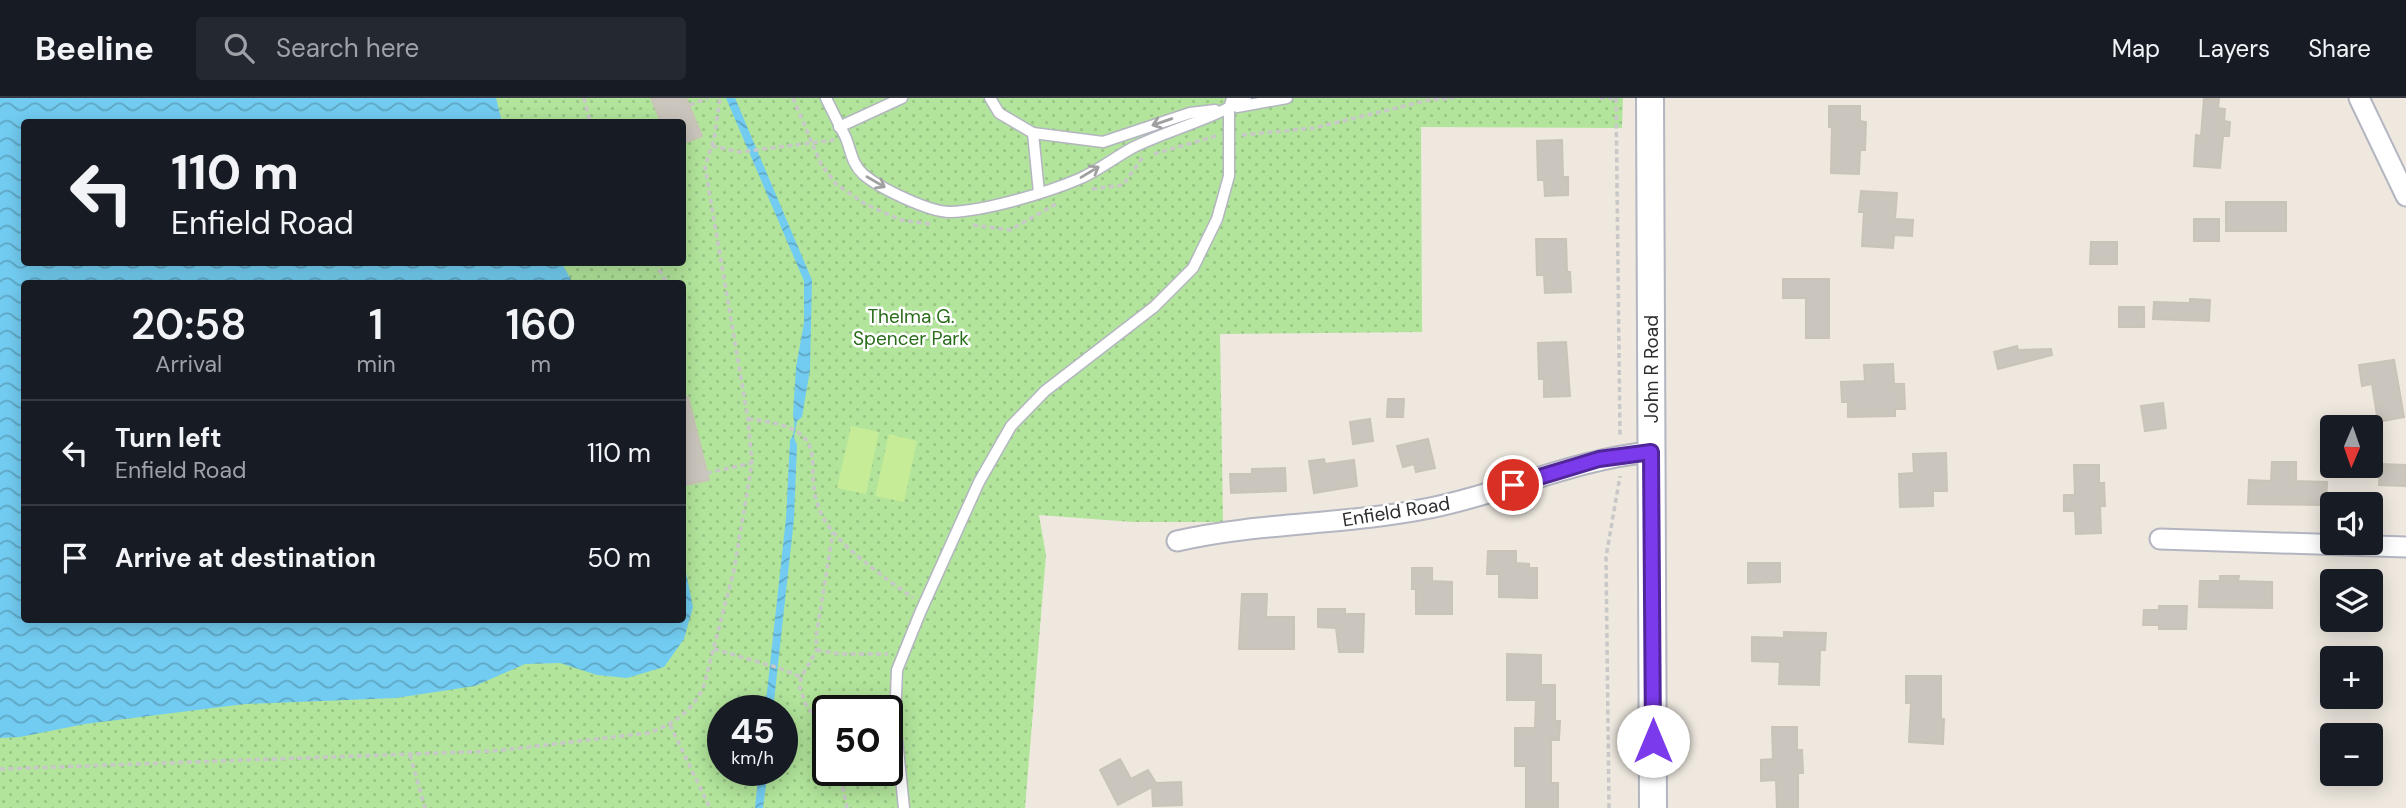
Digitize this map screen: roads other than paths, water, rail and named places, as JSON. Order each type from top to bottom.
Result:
[{"type":"main road","name":"John R Road","points":[[1650,98],[1653,808]]},
{"type":"street","points":[[2359,98],[2406,196]]},
{"type":"street","name":"Enfield Road","points":[[1177,541],[1236,530],[1375,517],[1430,508],[1599,459],[1651,452]]},
{"type":"street","points":[[2160,539],[2406,547]]},
{"type":"lane","points":[[826,98],[846,138],[851,159],[863,174],[915,204],[949,212],[996,204],[1080,179],[1162,133],[1230,103],[1286,98]]},
{"type":"lane","points":[[839,127],[901,98]]},
{"type":"lane","points":[[990,98],[999,113],[1033,133],[1103,142],[1190,113],[1246,98]]},
{"type":"lane","points":[[904,808],[895,720],[897,670],[979,482],[1011,426],[1045,391],[1154,307],[1193,268],[1217,219],[1229,176],[1230,103]]},
{"type":"lane","points":[[1033,133],[1039,193]]},
{"type":"water","points":[[0,98],[496,98],[501,119],[21,119],[21,266],[563,266],[571,280],[21,280],[21,623],[686,623],[686,573],[693,607],[684,639],[664,667],[627,678],[597,675],[560,663],[525,664],[475,686],[396,698],[245,704],[85,724],[20,737],[0,738]]},
{"type":"water","points":[[726,98],[735,98],[812,280],[810,370],[802,417],[797,421],[794,437],[797,445],[794,519],[775,695],[767,695],[786,518],[796,367],[804,323],[804,281]]},
{"type":"water","points":[[757,786],[766,786],[763,808],[755,808]]},
{"type":"park label","name":"Thelma G. Spencer Park","points":[[911,327]]}]
